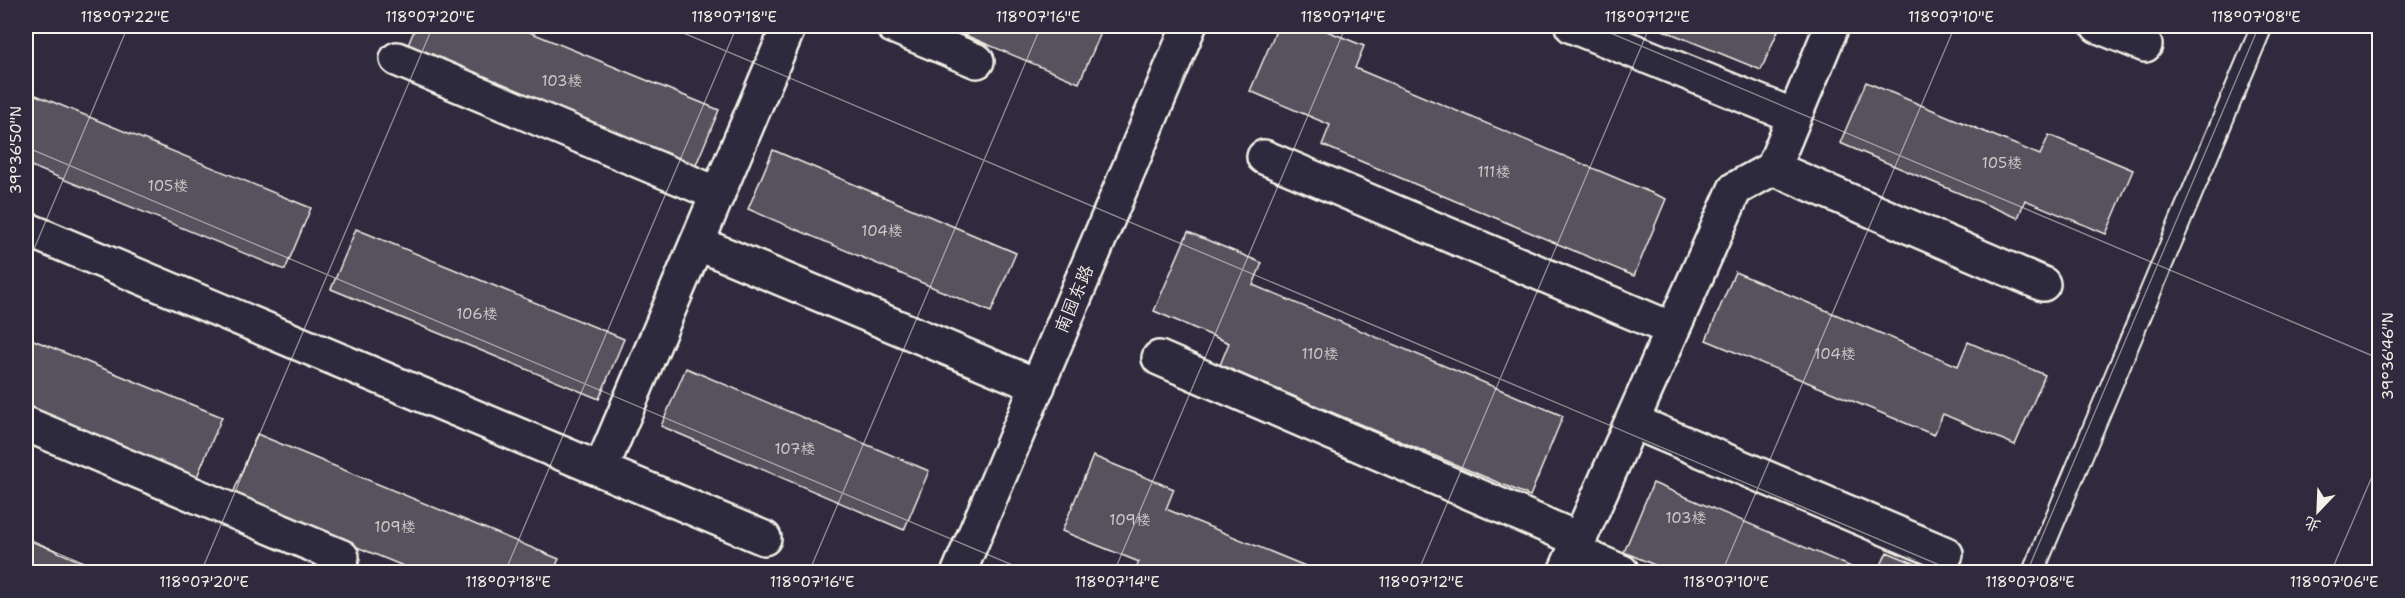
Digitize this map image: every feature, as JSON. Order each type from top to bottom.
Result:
[{"type":"street","points":[[601,469],[789,26]]},
{"type":"street","points":[[893,26],[977,61]]},
{"type":"street","name":"南园东路","points":[[959,573],[1189,26]]},
{"type":"street","points":[[1572,26],[1794,116]]},
{"type":"street","points":[[1573,555],[1735,189],[1773,168],[1832,26]]},
{"type":"street","points":[[2098,26],[2145,45]]},
{"type":"street","points":[[397,59],[718,194]]},
{"type":"street","points":[[1264,157],[1672,329]]},
{"type":"street","points":[[1773,168],[2043,284]]},
{"type":"street","points":[[26,229],[764,538]]},
{"type":"street","points":[[697,243],[1038,386]]},
{"type":"street","points":[[1159,358],[1573,555],[1622,573]]},
{"type":"street","points":[[1632,422],[1946,554]]},
{"type":"street","points":[[26,423],[342,557],[335,573]]},
{"type":"lane","points":[[2033,573],[2262,26]]},
{"type":"building","points":[[416,26],[515,26],[719,110],[693,172],[405,52]]},
{"type":"building","points":[[944,26],[1104,26],[1079,83]]},
{"type":"building","points":[[1278,26],[1315,26],[1364,46],[1355,68],[1666,199],[1634,276],[1322,145],[1330,125],[1250,91]]},
{"type":"building","points":[[1653,26],[1780,26],[1761,70]]},
{"type":"building","points":[[1866,82],[2040,155],[2049,135],[2133,170],[2106,234],[2025,200],[2018,218],[1840,143]]},
{"type":"building","points":[[26,91],[311,208],[285,270],[26,164]]},
{"type":"building","points":[[773,150],[1016,253],[991,312],[748,209]]},
{"type":"building","points":[[356,229],[624,339],[599,399],[331,289]]},
{"type":"building","points":[[1188,232],[1262,263],[1253,285],[1563,416],[1530,496],[1220,365],[1229,343],[1154,311]]},
{"type":"building","points":[[1735,272],[1958,366],[1968,342],[2045,375],[2015,445],[1943,414],[1934,435],[1706,340]]},
{"type":"building","points":[[26,337],[222,417],[196,479],[26,409]]},
{"type":"building","points":[[686,368],[929,471],[904,530],[661,426]]},
{"type":"building","points":[[257,434],[559,559],[553,572],[418,572],[232,496]]},
{"type":"building","points":[[1093,456],[1174,489],[1166,509],[1320,572],[1134,572],[1139,562],[1062,531]]},
{"type":"building","points":[[1653,483],[1863,572],[1671,572],[1624,552]]},
{"type":"building","points":[[26,538],[105,572],[26,572]]},
{"type":"building","points":[[1887,552],[1935,572],[1878,572]]}]
